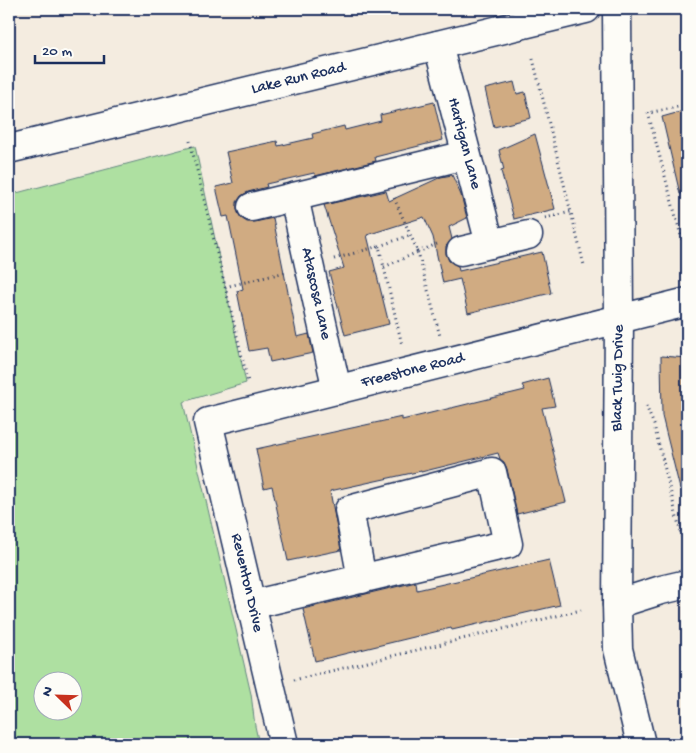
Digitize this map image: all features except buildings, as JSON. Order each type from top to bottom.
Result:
[{"type":"street","name":"Lake Run Road","points":[[9,148],[586,9]]},
{"type":"street","name":"Black Twig Drive","points":[[617,9],[619,319],[616,604],[618,649],[641,744]]},
{"type":"street","name":"Hartigan Lane","points":[[438,45],[490,244]]},
{"type":"street","points":[[252,207],[466,154]]},
{"type":"street","name":"Atascosa Lane","points":[[294,197],[337,390]]},
{"type":"street","points":[[461,252],[528,235]]},
{"type":"street","name":"Freestone Road","points":[[208,422],[687,302]]},
{"type":"street","name":"Reventon Drive","points":[[208,422],[284,744]]},
{"type":"street","points":[[251,605],[508,544],[492,472],[349,510],[362,578]]},
{"type":"street","points":[[616,604],[687,584]]},
{"type":"path","points":[[533,59],[584,265]]},
{"type":"path","points":[[687,105],[648,113],[687,258]]},
{"type":"path","points":[[190,141],[248,382]]},
{"type":"path","points":[[383,175],[418,252],[440,336]]},
{"type":"path","points":[[379,246],[411,235]]},
{"type":"path","points":[[384,268],[456,236],[461,252]]},
{"type":"path","points":[[646,406],[654,425],[684,550]]},
{"type":"path","points":[[290,681],[581,610]]},
{"type":"green space","points":[[195,146],[246,383],[183,402],[251,694],[259,744],[9,744],[9,195]]}]
